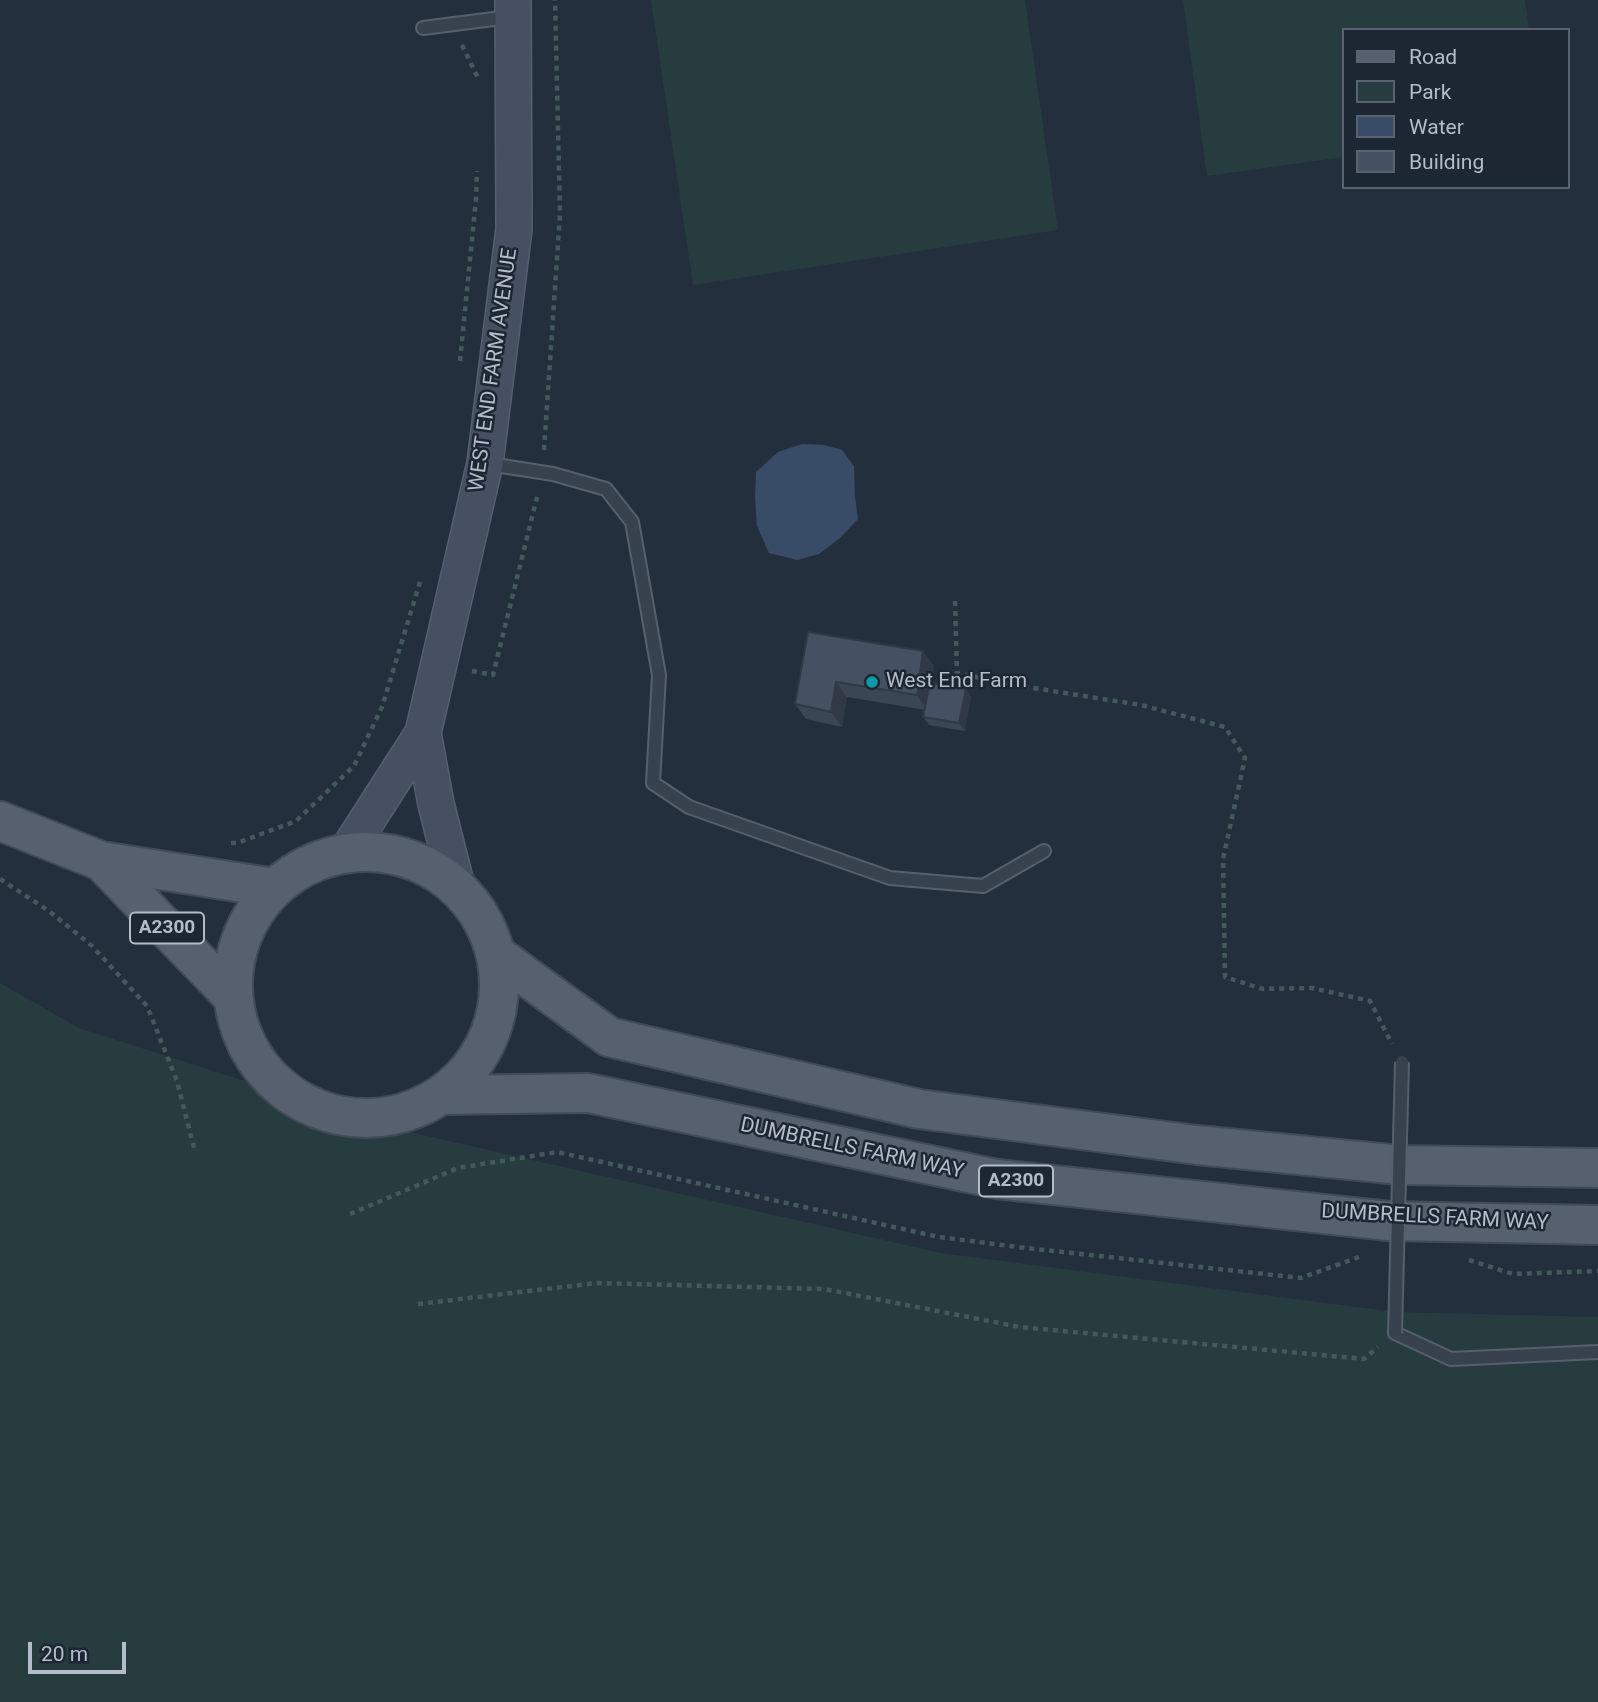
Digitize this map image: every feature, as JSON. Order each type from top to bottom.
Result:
[{"type":"main road","name":"A2300","points":[[0,821],[101,861],[275,888]]},
{"type":"main road","points":[[346,853],[386,853],[424,864],[457,887],[482,918],[497,955],[500,995],[491,1034],[471,1068],[442,1095],[406,1113],[367,1119],[327,1113],[291,1096],[262,1069],[241,1034],[232,996],[235,956],[250,919],[275,888],[307,865],[346,853]]},
{"type":"main road","name":"A2300","points":[[101,861],[232,996]]},
{"type":"main road","points":[[497,955],[609,1037],[919,1110],[1197,1145],[1400,1165],[1598,1168]]},
{"type":"main road","name":"DUMBRELLS FARM WAY","points":[[442,1095],[588,1093],[997,1179],[1389,1221],[1598,1225]]},
{"type":"street","name":"WEST END FARM AVENUE","points":[[346,853],[423,733],[485,463],[514,229],[513,8]]},
{"type":"street","name":"WEST END FARM AVENUE","points":[[423,733],[436,804],[457,887]]},
{"type":"lane","points":[[423,29],[455,24],[513,8]]},
{"type":"lane","points":[[485,463],[553,474],[606,489],[632,522],[659,675],[653,783],[689,807],[890,878],[983,886],[1044,851]]},
{"type":"lane","points":[[1402,1062],[1395,1333],[1451,1359],[1598,1352]]},
{"type":"path","points":[[493,675],[543,474],[560,214],[555,0]]},
{"type":"path","points":[[455,24],[478,79]]},
{"type":"path","points":[[459,373],[476,199],[477,159]]},
{"type":"path","points":[[223,843],[237,843],[296,821],[355,766],[382,707],[424,571]]},
{"type":"path","points":[[955,601],[957,673],[1007,684],[1141,705],[1225,727],[1245,758],[1223,859],[1225,977],[1263,989],[1312,988],[1370,1001],[1402,1062]]},
{"type":"path","points":[[0,879],[49,911],[92,946],[147,1006],[177,1081],[195,1152]]},
{"type":"path","points":[[350,1214],[458,1168],[557,1152],[939,1237],[1301,1278],[1356,1256],[1369,1257]]},
{"type":"path","points":[[1460,1257],[1513,1274],[1598,1271]]},
{"type":"path","points":[[418,1304],[597,1283],[824,1289],[1020,1327],[1364,1359],[1395,1333]]},
{"type":"green space","points":[[651,0],[1025,0],[1058,230],[693,285]]},
{"type":"green space","points":[[1183,0],[1525,0],[1529,28],[1342,28],[1342,157],[1207,176]]},
{"type":"green space","points":[[0,983],[79,1028],[392,1128],[941,1253],[1395,1312],[1598,1317],[1598,1702],[0,1702]]},
{"type":"water","points":[[802,444],[824,445],[842,450],[854,466],[858,519],[840,538],[819,554],[797,560],[769,553],[757,526],[756,472],[778,452]]},
{"type":"building","name":"West End Farm","points":[[808,632],[923,651],[917,695],[836,682],[831,712],[795,704]]},
{"type":"building","points":[[930,683],[966,689],[959,723],[923,717]]},
{"type":"place","name":"West End Farm","points":[[872,682]]}]
